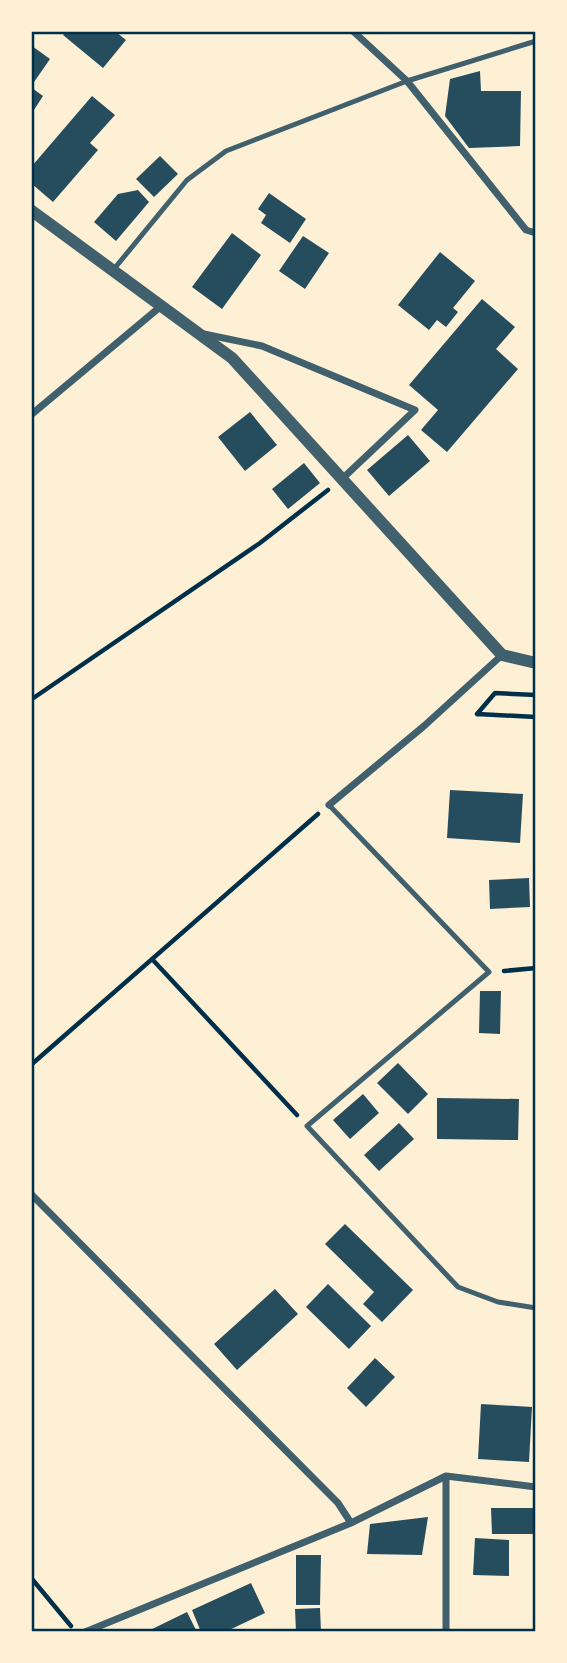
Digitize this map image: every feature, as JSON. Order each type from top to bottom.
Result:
[{"type":"street","points":[[354,32],[407,81],[526,230],[536,233]]},
{"type":"street","points":[[32,211],[232,358],[502,655],[536,663]]},
{"type":"street","points":[[32,414],[160,307]]},
{"type":"street","points":[[197,333],[262,346],[415,410],[342,479]]},
{"type":"street","points":[[329,805],[424,726],[502,655]]},
{"type":"street","points":[[32,1195],[338,1503],[351,1522]]},
{"type":"street","points":[[446,1476],[446,1632]]},
{"type":"street","points":[[85,1632],[351,1522],[446,1476],[536,1487]]},
{"type":"lane","points":[[111,271],[187,180],[226,151],[407,81],[536,41]]},
{"type":"lane","points":[[329,805],[489,972],[307,1126],[458,1287],[498,1302],[536,1308]]},
{"type":"path","points":[[32,699],[260,543],[342,479]]},
{"type":"path","points":[[536,695],[495,693],[477,714],[536,717]]},
{"type":"path","points":[[32,1064],[329,805]]},
{"type":"path","points":[[152,959],[307,1126]]},
{"type":"path","points":[[489,972],[536,968]]},
{"type":"path","points":[[32,1579],[76,1632]]},
{"type":"building","points":[[66,32],[116,32],[126,40],[103,68],[63,35]]},
{"type":"building","points":[[32,46],[50,59],[32,85]]},
{"type":"building","points":[[480,71],[481,91],[521,91],[520,146],[469,148],[445,116],[450,79]]},
{"type":"building","points":[[32,88],[43,96],[32,113]]},
{"type":"building","points":[[92,96],[115,115],[90,143],[98,150],[53,202],[32,184],[32,166]]},
{"type":"building","points":[[160,156],[178,174],[154,197],[136,179]]},
{"type":"building","points":[[138,190],[149,202],[116,241],[94,222],[118,194]]},
{"type":"building","points":[[269,193],[306,219],[290,243],[261,223],[266,215],[258,209]]},
{"type":"building","points":[[232,233],[261,255],[222,309],[192,287]]},
{"type":"building","points":[[303,236],[329,253],[305,289],[279,271]]},
{"type":"building","points":[[440,252],[475,281],[453,308],[458,312],[446,327],[437,320],[429,330],[398,305]]},
{"type":"building","points":[[482,299],[515,327],[496,349],[518,369],[447,452],[421,430],[438,410],[409,385]]},
{"type":"building","points":[[250,412],[277,445],[245,471],[218,437]]},
{"type":"building","points":[[408,435],[430,461],[389,496],[367,470]]},
{"type":"building","points":[[304,463],[320,483],[288,509],[272,489]]},
{"type":"building","points":[[450,790],[523,794],[520,843],[447,838]]},
{"type":"building","points":[[529,878],[530,907],[490,909],[489,880]]},
{"type":"building","points":[[480,991],[501,991],[500,1034],[479,1033]]},
{"type":"building","points":[[398,1063],[428,1094],[408,1114],[377,1083]]},
{"type":"building","points":[[363,1094],[379,1113],[350,1139],[333,1120]]},
{"type":"building","points":[[437,1098],[519,1099],[518,1140],[437,1139]]},
{"type":"building","points":[[399,1123],[414,1139],[379,1171],[364,1155]]},
{"type":"building","points":[[345,1224],[413,1290],[382,1322],[363,1304],[374,1292],[325,1244]]},
{"type":"building","points":[[328,1284],[371,1326],[349,1349],[306,1307]]},
{"type":"building","points":[[275,1289],[298,1314],[237,1370],[214,1344]]},
{"type":"building","points":[[375,1358],[395,1377],[366,1407],[347,1388]]},
{"type":"building","points":[[481,1404],[532,1407],[529,1462],[478,1459]]},
{"type":"building","points":[[491,1508],[533,1508],[533,1534],[492,1534]]},
{"type":"building","points":[[428,1517],[422,1555],[367,1554],[370,1524]]},
{"type":"building","points":[[475,1538],[509,1540],[509,1576],[473,1575]]},
{"type":"building","points":[[296,1555],[321,1555],[320,1605],[296,1605]]},
{"type":"building","points":[[251,1583],[265,1613],[225,1632],[201,1632],[192,1610]]},
{"type":"building","points":[[320,1608],[321,1632],[296,1632],[295,1609]]},
{"type":"building","points":[[187,1612],[197,1632],[146,1632]]}]
